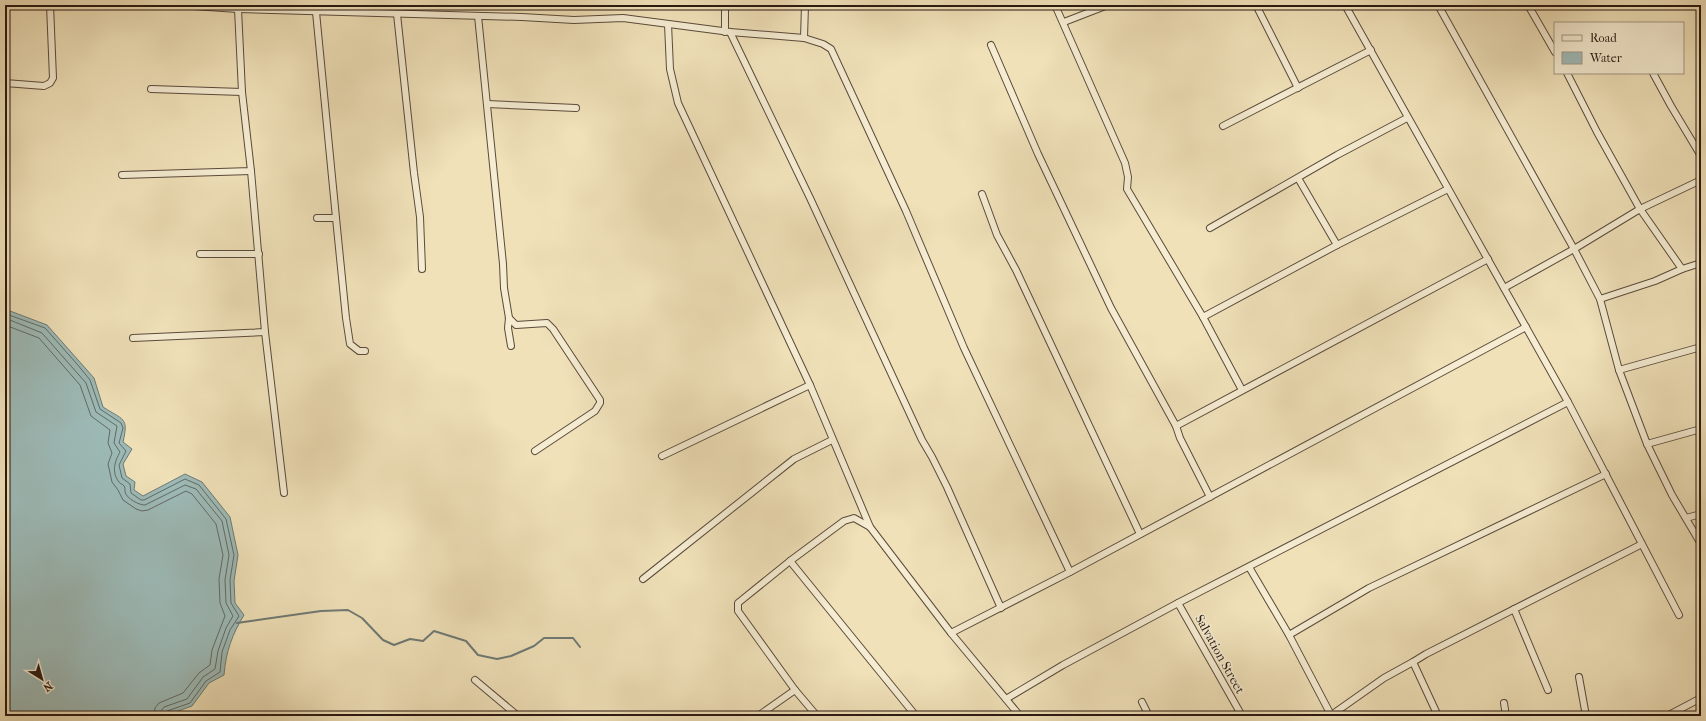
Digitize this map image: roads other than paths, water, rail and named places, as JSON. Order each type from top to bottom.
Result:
[{"type":"street","points":[[5,83],[44,86],[50,83],[53,78],[50,5]]},
{"type":"street","points":[[178,5],[316,12],[335,8],[397,14],[522,16],[574,20],[623,18],[728,32],[804,38],[831,48],[906,211],[964,348],[1070,572]]},
{"type":"street","points":[[725,5],[728,32],[810,198],[922,440],[932,457],[956,508],[1000,608]]},
{"type":"street","points":[[804,38],[805,5]]},
{"type":"street","points":[[1056,5],[1125,163],[1128,177],[1127,189],[1203,317],[1242,390]]},
{"type":"street","points":[[1064,22],[1108,5]]},
{"type":"street","points":[[1256,5],[1298,88]]},
{"type":"street","points":[[1345,5],[1407,118],[1568,402],[1679,615]]},
{"type":"street","points":[[1438,5],[1574,249],[1600,299],[1619,370],[1647,444],[1672,495],[1701,544]]},
{"type":"street","points":[[1528,5],[1554,50]]},
{"type":"street","points":[[238,9],[242,92],[251,171],[265,332],[284,492]]},
{"type":"street","points":[[316,12],[346,318],[350,344],[359,351],[365,351]]},
{"type":"street","points":[[397,14],[420,217],[422,269]]},
{"type":"street","points":[[478,16],[511,346]]},
{"type":"street","points":[[668,24],[670,69],[678,103],[810,385],[832,440],[870,526],[951,633],[1020,716]]},
{"type":"street","points":[[991,44],[1038,154],[1111,308],[1176,426],[1180,438],[1210,497]]},
{"type":"street","points":[[1223,126],[1371,50]]},
{"type":"street","points":[[1568,74],[1597,132],[1640,209],[1682,269]]},
{"type":"street","points":[[1654,74],[1670,106],[1701,156]]},
{"type":"street","points":[[151,90],[242,92]]},
{"type":"street","points":[[487,104],[576,108]]},
{"type":"street","points":[[1210,228],[1337,155],[1407,118]]},
{"type":"street","points":[[122,175],[251,171]]},
{"type":"street","points":[[1298,178],[1336,245]]},
{"type":"street","points":[[1504,288],[1574,249],[1640,209],[1701,180]]},
{"type":"street","points":[[1203,317],[1336,245],[1448,188]]},
{"type":"street","points":[[982,194],[997,234],[1016,270],[1140,534]]},
{"type":"street","points":[[317,218],[336,218]]},
{"type":"street","points":[[200,254],[258,254]]},
{"type":"street","points":[[1176,426],[1488,259]]},
{"type":"street","points":[[1600,299],[1701,263]]},
{"type":"street","points":[[509,318],[516,324],[547,323],[553,329],[600,400],[600,403],[595,411],[535,451]]},
{"type":"street","points":[[951,633],[1070,572],[1526,327]]},
{"type":"street","points":[[133,338],[265,332]]},
{"type":"street","points":[[1619,370],[1701,347]]},
{"type":"street","points":[[662,456],[810,385]]},
{"type":"street","points":[[1006,699],[1063,665],[1178,603],[1568,402]]},
{"type":"street","points":[[1647,444],[1701,429]]},
{"type":"street","points":[[643,579],[794,459],[832,440]]},
{"type":"street","points":[[1289,635],[1369,588],[1606,474]]},
{"type":"street","points":[[1686,518],[1701,514]]},
{"type":"street","points":[[817,716],[795,690],[738,611],[738,603],[844,520],[854,518],[870,526]]},
{"type":"street","points":[[1249,567],[1289,635],[1330,716],[1384,678],[1426,654],[1642,544]]},
{"type":"street","points":[[790,561],[916,716]]},
{"type":"street","name":"Salvation Street","points":[[1178,603],[1242,716]]},
{"type":"street","points":[[1514,610],[1548,690]]},
{"type":"street","points":[[1413,662],[1438,716]]},
{"type":"street","points":[[1579,677],[1586,716]]},
{"type":"street","points":[[474,680],[518,716]]},
{"type":"street","points":[[758,716],[795,690]]},
{"type":"street","points":[[1668,716],[1701,698]]},
{"type":"street","points":[[1142,702],[1149,716]]},
{"type":"street","points":[[1504,703],[1506,716]]},
{"type":"water","points":[[5,306],[10,311],[47,325],[94,378],[103,407],[120,417],[125,423],[123,442],[132,449],[123,464],[126,476],[135,482],[134,490],[143,496],[185,474],[202,482],[230,517],[238,555],[234,581],[235,603],[244,615],[230,644],[226,658],[224,675],[209,683],[192,706],[164,716],[5,716]]},
{"type":"waterway","points":[[237,623],[321,611],[348,610],[362,618],[383,640],[394,645],[410,639],[423,641],[434,631],[466,641],[478,655],[497,659],[511,656],[534,646],[544,638],[573,638],[580,647]]}]
